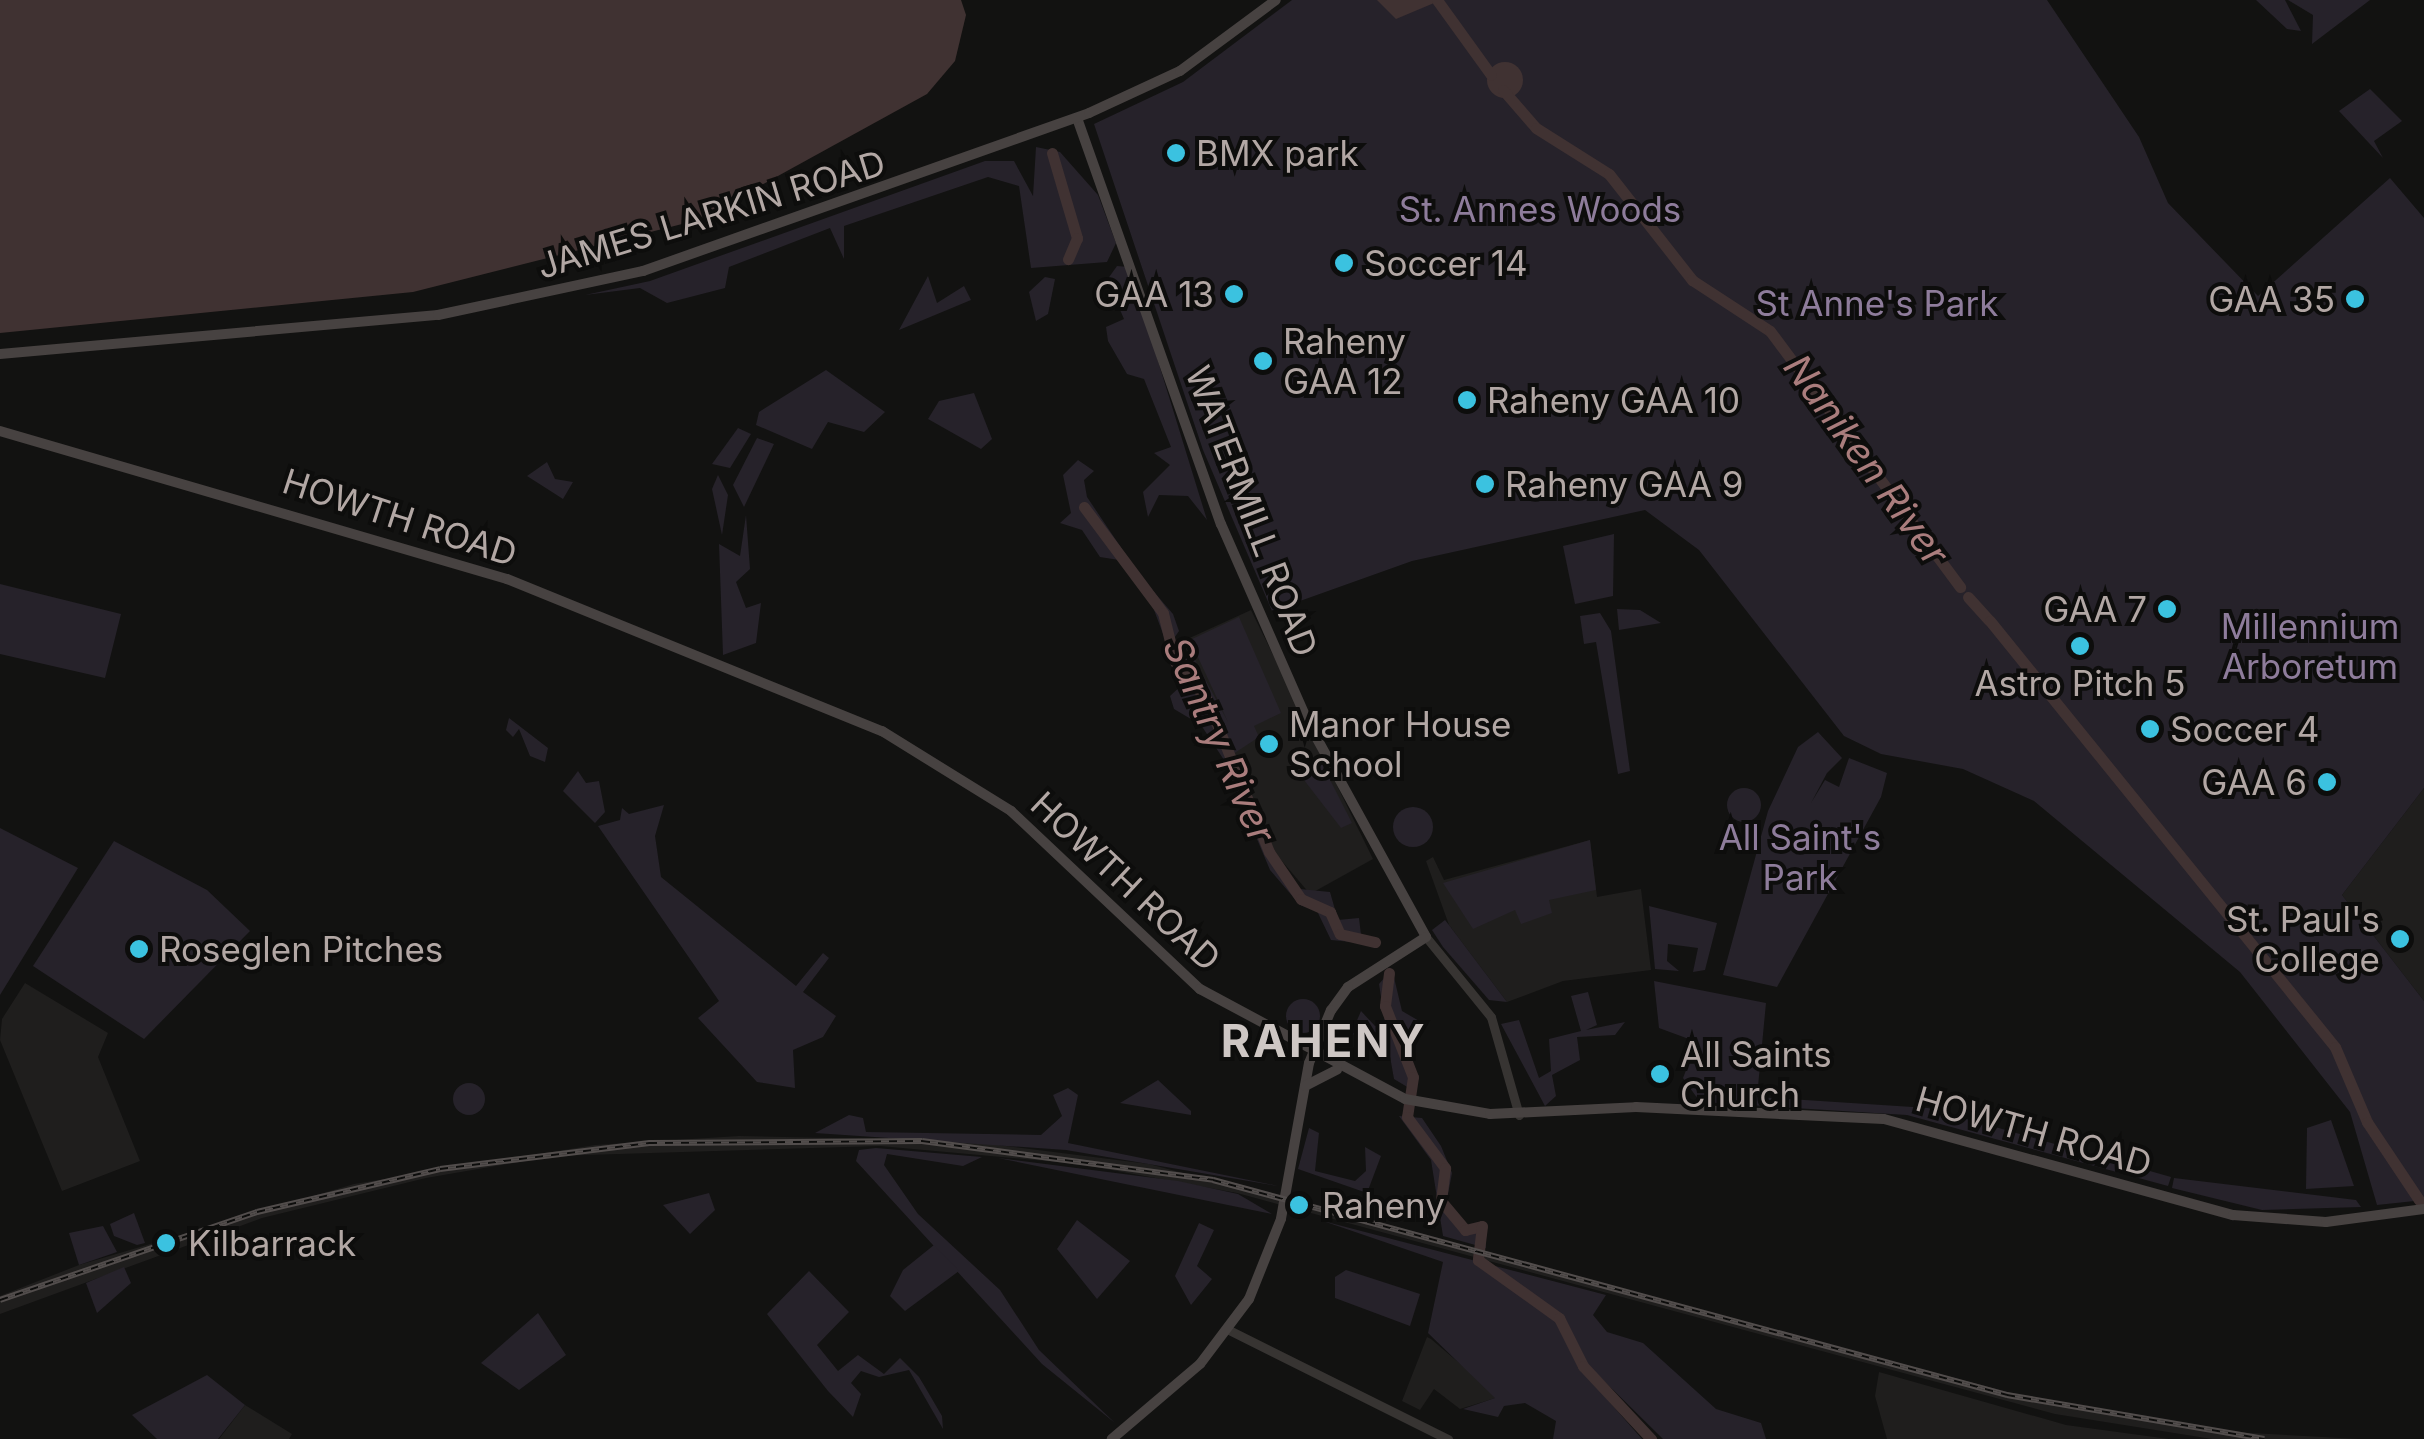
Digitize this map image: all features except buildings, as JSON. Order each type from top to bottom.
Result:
[{"type":"main road","name":"JAMES LARKIN ROAD","points":[[0,354],[369,323],[527,300],[752,235],[1078,118],[1180,71],[1276,0]]},
{"type":"main road","name":"WATERMILL ROAD","points":[[1078,118],[1221,524],[1309,724],[1426,937]]},
{"type":"main road","name":"HOWTH ROAD","points":[[0,431],[507,579],[882,731],[1010,810],[1192,983],[1351,1074],[1410,1100],[1519,1115],[1636,1106],[1884,1119],[2233,1215],[2326,1222],[2424,1208]]},
{"type":"main road","points":[[1112,1439],[1229,1330],[1264,1271],[1286,1194],[1313,1052],[1346,989],[1426,937]]},
{"type":"main road","points":[[1303,1091],[1322,1071],[1351,1074]]},
{"type":"street","name":"WATERMILL ROAD","points":[[1426,937],[1494,1024],[1519,1115]]},
{"type":"street","points":[[1229,1330],[1448,1439]]},
{"type":"shaded area","points":[[0,0],[961,0],[966,15],[955,61],[927,94],[698,220],[413,292],[0,333]]},
{"type":"shaded area","points":[[1377,0],[1433,0],[1434,3],[1396,19]]},
{"type":"shaded area","points":[[1505,62],[1517,68],[1523,80],[1517,92],[1505,98],[1493,92],[1487,80],[1493,68]]},
{"type":"shaded area","name":"Manor House School","points":[[1251,610],[1373,859],[1310,894],[1270,847],[1183,641]]},
{"type":"shaded area","name":"St. Paul's College","points":[[2424,788],[2424,1001],[2342,895]]},
{"type":"shaded area","points":[[1590,840],[1597,897],[1641,889],[1651,970],[1563,981],[1507,1002],[1449,925],[1426,861],[1433,857],[1444,880]]},
{"type":"shaded area","points":[[25,983],[108,1033],[98,1057],[140,1161],[62,1191],[0,1040],[2,1019]]},
{"type":"shaded area","points":[[739,1136],[967,1141],[1149,1164],[2049,1403],[2233,1432],[2359,1439],[2212,1439],[2055,1414],[1237,1193],[1079,1164],[880,1146],[554,1156],[426,1178],[262,1218],[0,1314],[0,1296],[79,1265],[354,1184],[595,1145]]},
{"type":"shaded area","points":[[1427,1337],[1499,1397],[1460,1409],[1434,1389],[1420,1410],[1402,1401]]},
{"type":"shaded area","points":[[1879,1372],[2066,1425],[2169,1439],[1887,1439],[1875,1396]]},
{"type":"shaded area","points":[[245,1405],[292,1434],[289,1439],[219,1439]]},
{"type":"green space","name":"St Anne's Park","points":[[1292,0],[2047,0],[2139,137],[2168,203],[2258,296],[2390,178],[2424,218],[2424,788],[2342,895],[2424,1001],[2424,1200],[2377,1205],[2350,1112],[2240,972],[2034,801],[1963,769],[1881,754],[1844,736],[1699,550],[1645,510],[1412,561],[1272,611],[1203,450],[1094,124],[1183,82]]},
{"type":"green space","points":[[2256,0],[2285,0],[2301,31],[2287,29]]},
{"type":"green space","points":[[2288,0],[2370,0],[2312,44],[2313,15]]},
{"type":"green space","points":[[2370,89],[2402,121],[2374,141],[2383,158],[2339,111]]},
{"type":"green space","points":[[1036,147],[1060,152],[1098,195],[1116,243],[1107,262],[1031,268],[1019,186],[988,177],[844,226],[844,259],[830,228],[729,267],[725,288],[667,303],[640,288],[585,295],[650,281],[985,161],[1014,161],[1033,196]]},
{"type":"green space","points":[[1117,266],[1129,267],[1207,520],[1188,496],[1159,495],[1148,517],[1143,492],[1170,465],[1154,453],[1171,447],[1144,379],[1127,374],[1108,341],[1106,327],[1124,319],[1107,280]]},
{"type":"green space","points":[[928,276],[937,303],[964,286],[971,300],[899,330]]},
{"type":"green space","points":[[1045,277],[1055,279],[1048,314],[1036,321],[1029,292]]},
{"type":"green space","points":[[826,370],[885,412],[864,432],[828,422],[812,449],[756,425],[759,412]]},
{"type":"green space","points":[[974,393],[992,439],[981,449],[928,419],[939,401]]},
{"type":"green space","points":[[738,428],[751,434],[730,468],[712,464]]},
{"type":"green space","points":[[757,438],[774,444],[744,507],[733,485]]},
{"type":"green space","points":[[1078,460],[1094,471],[1084,480],[1087,497],[1122,549],[1119,560],[1100,557],[1082,530],[1060,523],[1071,513],[1063,475]]},
{"type":"green space","points":[[547,462],[555,479],[573,482],[563,499],[527,476]]},
{"type":"green space","points":[[718,475],[728,495],[722,535],[712,489]]},
{"type":"green space","points":[[746,515],[750,569],[736,582],[746,608],[761,603],[756,643],[723,655],[719,544],[740,556]]},
{"type":"green space","points":[[1614,534],[1613,596],[1575,604],[1563,546]]},
{"type":"green space","points":[[1142,578],[1173,614],[1179,631],[1168,647]]},
{"type":"green space","points":[[0,584],[121,614],[105,678],[0,654]]},
{"type":"green space","points":[[1617,609],[1640,610],[1661,623],[1619,630]]},
{"type":"green space","points":[[1600,613],[1611,631],[1630,771],[1618,774],[1596,642],[1584,644],[1580,616]]},
{"type":"green space","points":[[1239,617],[1281,713],[1254,726],[1259,737],[1224,760],[1201,725],[1174,709],[1170,696],[1184,683],[1172,656],[1195,660],[1228,722],[1190,640]]},
{"type":"green space","points":[[509,718],[548,748],[545,762],[530,756],[519,729],[513,737],[506,730]]},
{"type":"green space","name":"All Saint's Park","points":[[1818,732],[1842,758],[1827,773],[1811,803],[1825,780],[1839,787],[1849,758],[1887,773],[1881,797],[1777,987],[1723,975],[1768,811],[1798,747]]},
{"type":"green space","points":[[1321,762],[1352,823],[1341,828],[1304,780]]},
{"type":"green space","points":[[1242,766],[1268,846],[1300,889],[1330,892],[1338,920],[1359,918],[1362,943],[1331,940],[1317,911],[1300,905],[1270,870],[1230,775]]},
{"type":"green space","points":[[578,771],[586,783],[599,781],[605,812],[595,823],[563,791]]},
{"type":"green space","points":[[1744,788],[1756,793],[1761,805],[1756,817],[1744,822],[1732,817],[1727,805],[1732,793]]},
{"type":"green space","points":[[664,805],[655,836],[661,877],[796,986],[823,953],[829,958],[803,992],[836,1016],[823,1037],[793,1050],[795,1088],[757,1082],[698,1018],[719,1001],[598,826],[620,820],[622,808],[629,814]]},
{"type":"green space","points":[[1413,807],[1427,813],[1433,827],[1427,841],[1413,847],[1399,841],[1393,827],[1399,813]]},
{"type":"green space","points":[[0,828],[78,868],[0,995]]},
{"type":"green space","points":[[1590,840],[1596,890],[1549,900],[1552,913],[1521,924],[1515,910],[1473,929],[1443,883]]},
{"type":"green space","name":"Roseglen Pitches","points":[[114,841],[207,890],[250,931],[144,1039],[33,966]]},
{"type":"green space","points":[[1649,906],[1717,923],[1705,970],[1693,972],[1698,948],[1668,944],[1667,961],[1679,971],[1655,969]]},
{"type":"green space","points":[[1445,920],[1507,1002],[1489,1000],[1443,947],[1432,930]]},
{"type":"green space","points":[[1392,969],[1402,1011],[1421,1022],[1408,1035],[1414,1091],[1394,1079],[1388,1045],[1360,1044],[1352,1032],[1361,1011],[1375,1026],[1385,1022],[1379,984]]},
{"type":"green space","points":[[1654,981],[1766,1003],[1757,1097],[1928,1108],[2171,1177],[2168,1186],[1907,1115],[1700,1102],[1683,1078],[1697,1042],[1659,1028]]},
{"type":"green space","points":[[1588,992],[1597,1025],[1586,1030],[1625,1022],[1615,1035],[1577,1037],[1580,1060],[1552,1075],[1556,1096],[1545,1106],[1501,1024],[1519,1020],[1539,1078],[1551,1071],[1549,1039],[1581,1031],[1571,996]]},
{"type":"green space","points":[[1303,999],[1315,1004],[1320,1016],[1315,1028],[1303,1033],[1291,1028],[1286,1016],[1291,1004]]},
{"type":"green space","points":[[1158,1080],[1191,1111],[1191,1115],[1120,1103]]},
{"type":"green space","points":[[469,1083],[480,1088],[485,1099],[480,1110],[469,1115],[458,1110],[453,1099],[458,1088]]},
{"type":"green space","points":[[1068,1088],[1078,1095],[1068,1143],[1278,1186],[1066,1150],[815,1133],[849,1115],[863,1118],[866,1132],[1041,1135],[1062,1116],[1053,1095]]},
{"type":"green space","points":[[1399,1116],[1422,1118],[1441,1146],[1452,1173],[1445,1210],[1459,1226],[1485,1226],[1486,1248],[1443,1236],[1431,1160]]},
{"type":"green space","points":[[2331,1120],[2354,1186],[2306,1189],[2307,1128]]},
{"type":"green space","points":[[1309,1128],[1319,1133],[1315,1171],[1355,1181],[1366,1171],[1365,1147],[1381,1156],[1367,1193],[1298,1169]]},
{"type":"green space","points":[[859,1150],[982,1157],[963,1166],[887,1154],[884,1165],[918,1214],[1000,1290],[1039,1350],[1115,1423],[1042,1364],[856,1161]]},
{"type":"green space","points":[[998,1158],[1178,1181],[1238,1194],[1272,1214]]},
{"type":"green space","points":[[2174,1178],[2356,1200],[2361,1207],[2262,1210],[2172,1188]]},
{"type":"green space","points":[[709,1193],[715,1210],[690,1234],[663,1205]]},
{"type":"green space","points":[[134,1213],[145,1243],[137,1245],[114,1236],[110,1224]]},
{"type":"green space","points":[[1077,1220],[1130,1261],[1097,1299],[1057,1249]]},
{"type":"green space","points":[[1323,1221],[1606,1295],[1593,1315],[1607,1332],[1643,1343],[1716,1409],[1761,1423],[1766,1439],[1663,1439],[1593,1370],[1584,1373],[1642,1439],[1553,1439],[1556,1421],[1525,1403],[1504,1406],[1498,1417],[1463,1409],[1495,1398],[1428,1333],[1443,1262]]},
{"type":"green space","points":[[1199,1223],[1214,1230],[1197,1266],[1212,1279],[1191,1305],[1175,1276]]},
{"type":"green space","points":[[103,1226],[117,1252],[79,1265],[69,1233]]},
{"type":"green space","points":[[934,1245],[959,1271],[905,1311],[890,1296],[903,1270]]},
{"type":"green space","points":[[124,1267],[131,1283],[97,1313],[86,1283]]},
{"type":"green space","points":[[1346,1270],[1420,1294],[1410,1326],[1335,1298],[1335,1277]]},
{"type":"green space","points":[[809,1271],[849,1312],[817,1345],[838,1371],[858,1355],[884,1374],[900,1358],[919,1377],[942,1416],[943,1429],[909,1370],[879,1377],[861,1371],[851,1383],[861,1394],[853,1417],[828,1391],[767,1314]]},
{"type":"green space","points":[[538,1313],[566,1355],[519,1390],[481,1363]]},
{"type":"green space","points":[[207,1375],[245,1405],[218,1439],[157,1439],[132,1415]]},
{"type":"waterway","name":"Naniken River","points":[[1437,0],[1491,75]]},
{"type":"waterway","name":"Naniken River","points":[[1503,90],[1536,128],[1609,174],[1692,280],[1770,331],[1960,587]]},
{"type":"waterway","name":"Santry River","points":[[1052,153],[1077,238],[1068,259]]},
{"type":"waterway","name":"Santry River","points":[[1084,507],[1163,613],[1175,662],[1207,700],[1269,852],[1301,899],[1330,912],[1340,934],[1375,942]]},
{"type":"waterway","points":[[1968,597],[1989,620]]},
{"type":"waterway","points":[[1990,621],[2335,1047],[2367,1122],[2419,1200]]},
{"type":"waterway","name":"Santry River","points":[[1389,973],[1385,1006],[1413,1077],[1407,1117],[1445,1168],[1441,1201],[1465,1230],[1482,1226],[1478,1260],[1559,1318],[1583,1366],[1651,1439]]},
{"type":"railway","points":[[0,1300],[257,1212],[440,1169],[649,1143],[922,1141],[1213,1180],[2007,1395],[2264,1439]]},
{"type":"place","name":"BMX park","points":[[1176,153]]},
{"type":"place","name":"Soccer 14","points":[[1344,263]]},
{"type":"place","name":"GAA 13","points":[[1234,294]]},
{"type":"place","name":"GAA 35","points":[[2355,299]]},
{"type":"place","name":"Raheny GAA 12","points":[[1263,361]]},
{"type":"place","name":"Raheny GAA 10","points":[[1467,400]]},
{"type":"place","name":"Raheny GAA 9","points":[[1485,484]]},
{"type":"place","name":"GAA 7","points":[[2167,609]]},
{"type":"place","name":"Astro Pitch 5","points":[[2080,646]]},
{"type":"place","name":"Soccer 4","points":[[2150,729]]},
{"type":"place","name":"Manor House School","points":[[1269,744]]},
{"type":"place","name":"GAA 6","points":[[2327,782]]},
{"type":"place","name":"St. Paul's College","points":[[2400,939]]},
{"type":"place","name":"Roseglen Pitches","points":[[139,949]]},
{"type":"place","name":"All Saints Church","points":[[1660,1074]]},
{"type":"place","name":"Raheny","points":[[1299,1205]]},
{"type":"place","name":"Kilbarrack","points":[[166,1243]]},
{"type":"district","name":"RAHENY","points":[[1324,1041]]},
{"type":"park label","name":"St. Annes Woods","points":[[1540,209]]},
{"type":"park label","name":"Millennium Arboretum","points":[[2310,646]]}]
